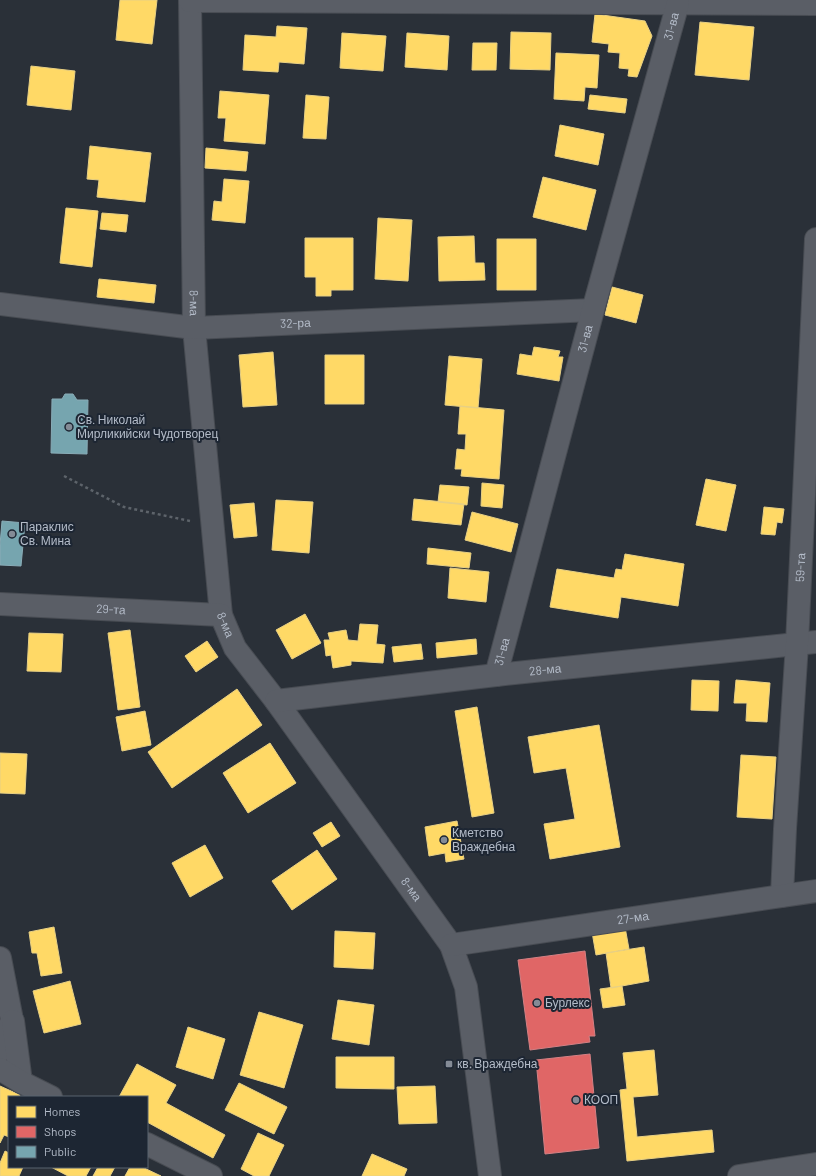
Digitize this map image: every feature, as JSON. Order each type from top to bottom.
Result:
[{"type":"street","points":[[190,1],[816,4]]},
{"type":"street","name":"8-ма","points":[[190,1],[194,328],[221,615],[235,648],[276,701],[451,945],[466,987],[490,1176]]},
{"type":"street","name":"31-ва","points":[[496,675],[593,310],[678,3]]},
{"type":"street","name":"59-та","points":[[782,896],[806,643],[816,239]]},
{"type":"street","name":"32-ра","points":[[0,304],[194,328],[593,310]]},
{"type":"street","name":"29-та","points":[[0,604],[221,615]]},
{"type":"street","name":"28-ма","points":[[276,701],[496,675],[806,643]]},
{"type":"street","name":"27-ма","points":[[451,945],[816,891]]},
{"type":"street","points":[[0,958],[12,1020],[21,1082]]},
{"type":"street","points":[[0,1050],[12,1020]]},
{"type":"street","points":[[0,1069],[21,1082],[49,1096]]},
{"type":"street","points":[[148,1144],[211,1176]]},
{"type":"street","points":[[739,1176],[816,1164]]},
{"type":"path","points":[[64,476],[124,507],[188,521],[212,520]]},
{"type":"building: Homes","points":[[120,0],[157,0],[152,44],[116,40]]},
{"type":"building: Homes","points":[[595,14],[645,21],[652,36],[637,77],[628,76],[629,69],[619,68],[620,53],[608,52],[609,44],[592,42]]},
{"type":"building: Homes","points":[[700,22],[754,27],[749,80],[695,75]]},
{"type":"building: Homes","points":[[277,26],[307,28],[304,64],[279,62],[278,72],[243,70],[245,35],[276,37]]},
{"type":"building: Homes","points":[[511,32],[551,33],[550,70],[510,69]]},
{"type":"building: Homes","points":[[342,33],[386,36],[383,71],[340,68]]},
{"type":"building: Homes","points":[[407,33],[449,36],[447,70],[405,67]]},
{"type":"building: Homes","points":[[473,43],[497,43],[496,70],[472,70]]},
{"type":"building: Homes","points":[[556,53],[599,55],[597,88],[585,87],[584,101],[554,99]]},
{"type":"building: Homes","points":[[31,66],[75,71],[71,110],[27,105]]},
{"type":"building: Homes","points":[[220,91],[269,95],[265,144],[224,141],[226,118],[218,118]]},
{"type":"building: Homes","points":[[306,95],[329,97],[326,139],[303,138]]},
{"type":"building: Homes","points":[[590,95],[627,99],[625,113],[588,109]]},
{"type":"building: Homes","points":[[560,125],[604,134],[598,165],[555,156]]},
{"type":"building: Homes","points":[[90,146],[151,153],[145,202],[97,197],[99,180],[87,179]]},
{"type":"building: Homes","points":[[206,148],[248,152],[246,171],[205,168]]},
{"type":"building: Homes","points":[[543,177],[596,190],[586,230],[533,217]]},
{"type":"building: Homes","points":[[224,179],[249,181],[245,223],[212,220],[214,201],[222,202]]},
{"type":"building: Homes","points":[[66,208],[98,211],[92,267],[60,263]]},
{"type":"building: Homes","points":[[102,213],[128,215],[126,232],[100,229]]},
{"type":"building: Homes","points":[[378,218],[412,220],[408,281],[375,279]]},
{"type":"building: Homes","points":[[474,236],[475,263],[484,263],[485,280],[439,281],[438,237]]},
{"type":"building: Homes","points":[[305,238],[353,238],[353,290],[331,290],[331,296],[316,296],[316,277],[305,277]]},
{"type":"building: Homes","points":[[497,239],[536,239],[536,290],[497,290]]},
{"type":"building: Homes","points":[[99,279],[156,285],[154,303],[97,297]]},
{"type":"building: Homes","points":[[612,287],[643,295],[636,323],[605,315]]},
{"type":"building: Homes","points":[[534,347],[560,351],[558,357],[563,357],[559,381],[517,374],[520,354],[532,356]]},
{"type":"building: Homes","points":[[273,352],[277,405],[243,407],[239,355]]},
{"type":"building: Homes","points":[[325,355],[364,355],[364,404],[325,404]]},
{"type":"building: Homes","points":[[449,356],[482,359],[478,408],[445,405]]},
{"type":"building: Homes","points":[[460,406],[504,410],[499,479],[461,476],[462,469],[455,469],[457,449],[465,450],[466,434],[458,434]]},
{"type":"building: Homes","points":[[706,479],[736,485],[726,531],[696,525]]},
{"type":"building: Homes","points":[[482,483],[504,485],[502,508],[481,506]]},
{"type":"building: Homes","points":[[440,485],[469,487],[467,505],[438,502]]},
{"type":"building: Homes","points":[[414,499],[464,504],[461,525],[412,520]]},
{"type":"building: Homes","points":[[276,500],[313,502],[309,553],[272,550]]},
{"type":"building: Homes","points":[[254,503],[257,536],[234,538],[230,505]]},
{"type":"building: Homes","points":[[764,507],[784,509],[782,523],[777,522],[775,535],[761,534]]},
{"type":"building: Homes","points":[[472,512],[518,524],[511,552],[465,540]]},
{"type":"building: Homes","points":[[428,548],[471,553],[469,568],[427,564]]},
{"type":"building: Homes","points":[[625,554],[684,564],[678,606],[621,597],[618,618],[550,607],[557,569],[614,578],[616,569],[622,570]]},
{"type":"building: Homes","points":[[450,568],[489,572],[486,602],[448,598]]},
{"type":"building: Homes","points":[[305,614],[321,643],[292,659],[276,630]]},
{"type":"building: Homes","points":[[360,624],[378,625],[376,644],[385,645],[383,663],[351,661],[351,665],[333,668],[331,655],[326,656],[324,640],[330,640],[328,633],[346,630],[348,640],[358,641]]},
{"type":"building: Homes","points":[[130,630],[140,707],[118,710],[108,633]]},
{"type":"building: Homes","points":[[29,633],[63,634],[61,672],[27,671]]},
{"type":"building: Homes","points":[[476,639],[477,654],[437,658],[436,643]]},
{"type":"building: Homes","points":[[207,641],[218,657],[196,672],[185,656]]},
{"type":"building: Homes","points":[[421,644],[423,659],[394,662],[392,647]]},
{"type":"building: Homes","points":[[692,680],[719,681],[718,711],[691,710]]},
{"type":"building: Homes","points":[[736,680],[770,683],[767,722],[746,721],[747,703],[734,703]]},
{"type":"building: Homes","points":[[237,689],[262,725],[172,788],[148,752]]},
{"type":"building: Homes","points":[[477,707],[494,813],[472,817],[455,711]]},
{"type":"building: Homes","points":[[145,711],[151,745],[122,751],[116,717]]},
{"type":"building: Homes","points":[[599,725],[620,847],[550,859],[544,824],[575,819],[566,768],[534,773],[528,737]]},
{"type":"building: Homes","points":[[270,743],[296,783],[248,813],[223,773]]},
{"type":"building: Homes","points":[[0,753],[27,754],[25,794],[0,793]]},
{"type":"building: Homes","points":[[741,755],[776,757],[772,819],[737,817]]},
{"type":"building: Homes","name":"Кметство Враждебна","points":[[457,821],[464,859],[446,862],[445,853],[429,856],[425,827]]},
{"type":"building: Homes","points":[[331,822],[340,836],[322,847],[313,833]]},
{"type":"building: Homes","points":[[205,845],[223,878],[190,897],[172,863]]},
{"type":"building: Homes","points":[[317,850],[337,879],[292,910],[272,881]]},
{"type":"building: Homes","points":[[54,927],[62,973],[41,976],[37,953],[32,953],[29,932]]},
{"type":"building: Homes","points":[[625,927],[629,949],[596,955],[592,932]]},
{"type":"building: Homes","points":[[335,931],[375,933],[373,969],[334,967]]},
{"type":"building: Homes","points":[[644,947],[649,981],[611,988],[606,953]]},
{"type":"building: Homes","points":[[70,981],[81,1024],[44,1033],[33,991]]},
{"type":"building: Homes","points":[[622,986],[625,1005],[603,1008],[600,989]]},
{"type":"building: Homes","points":[[338,1000],[374,1005],[369,1045],[332,1039]]},
{"type":"building: Homes","points":[[259,1012],[303,1025],[284,1088],[240,1075]]},
{"type":"building: Homes","points":[[188,1027],[225,1039],[213,1079],[176,1067]]},
{"type":"building: Homes","points":[[654,1050],[658,1095],[633,1097],[637,1137],[712,1130],[714,1152],[627,1161],[620,1090],[627,1089],[623,1053]]},
{"type":"building: Homes","points":[[336,1057],[394,1057],[394,1089],[336,1088]]},
{"type":"building: Homes","points":[[137,1064],[176,1085],[166,1103],[225,1135],[213,1158],[148,1123],[148,1096],[120,1096]]},
{"type":"building: Homes","points":[[239,1083],[287,1107],[274,1134],[225,1110]]},
{"type":"building: Homes","points":[[0,1086],[20,1095],[8,1096],[8,1137],[4,1135],[0,1143]]},
{"type":"building: Homes","points":[[435,1086],[437,1123],[399,1124],[397,1087]]},
{"type":"building: Homes","points":[[258,1133],[284,1145],[269,1176],[254,1176],[241,1169]]},
{"type":"building: Homes","points":[[5,1151],[8,1152],[8,1168],[23,1168],[19,1176],[0,1176],[0,1163]]},
{"type":"building: Homes","points":[[372,1154],[407,1169],[404,1176],[362,1176]]},
{"type":"building: Homes","points":[[53,1168],[90,1168],[86,1176],[68,1176]]},
{"type":"building: Homes","points":[[97,1168],[114,1168],[110,1176],[93,1176]]},
{"type":"building: Homes","points":[[129,1168],[144,1168],[161,1176],[125,1176]]},
{"type":"building: Shops","points":[[585,951],[595,1036],[589,1036],[590,1042],[530,1050],[518,960]]},
{"type":"building: Shops","points":[[590,1054],[599,1148],[545,1154],[536,1060]]},
{"type":"building: Public","name":"Св. Николай Мирликийски Чудотворец","points":[[65,394],[73,394],[77,400],[88,400],[87,454],[51,453],[52,399],[62,399]]},
{"type":"building: Public","name":"Параклис Св. Мина","points":[[2,521],[25,523],[21,566],[0,565]]},
{"type":"place","name":"Св. Николай Мирликийски Чудотворец","points":[[69,427]]},
{"type":"place","name":"Параклис Св. Мина","points":[[12,534]]},
{"type":"place","name":"Кметство Враждебна","points":[[444,840]]},
{"type":"place","name":"Бурлекс","points":[[537,1003]]},
{"type":"place","name":"кв. Враждебна","points":[[449,1064]]},
{"type":"place","name":"КООП","points":[[576,1100]]}]
